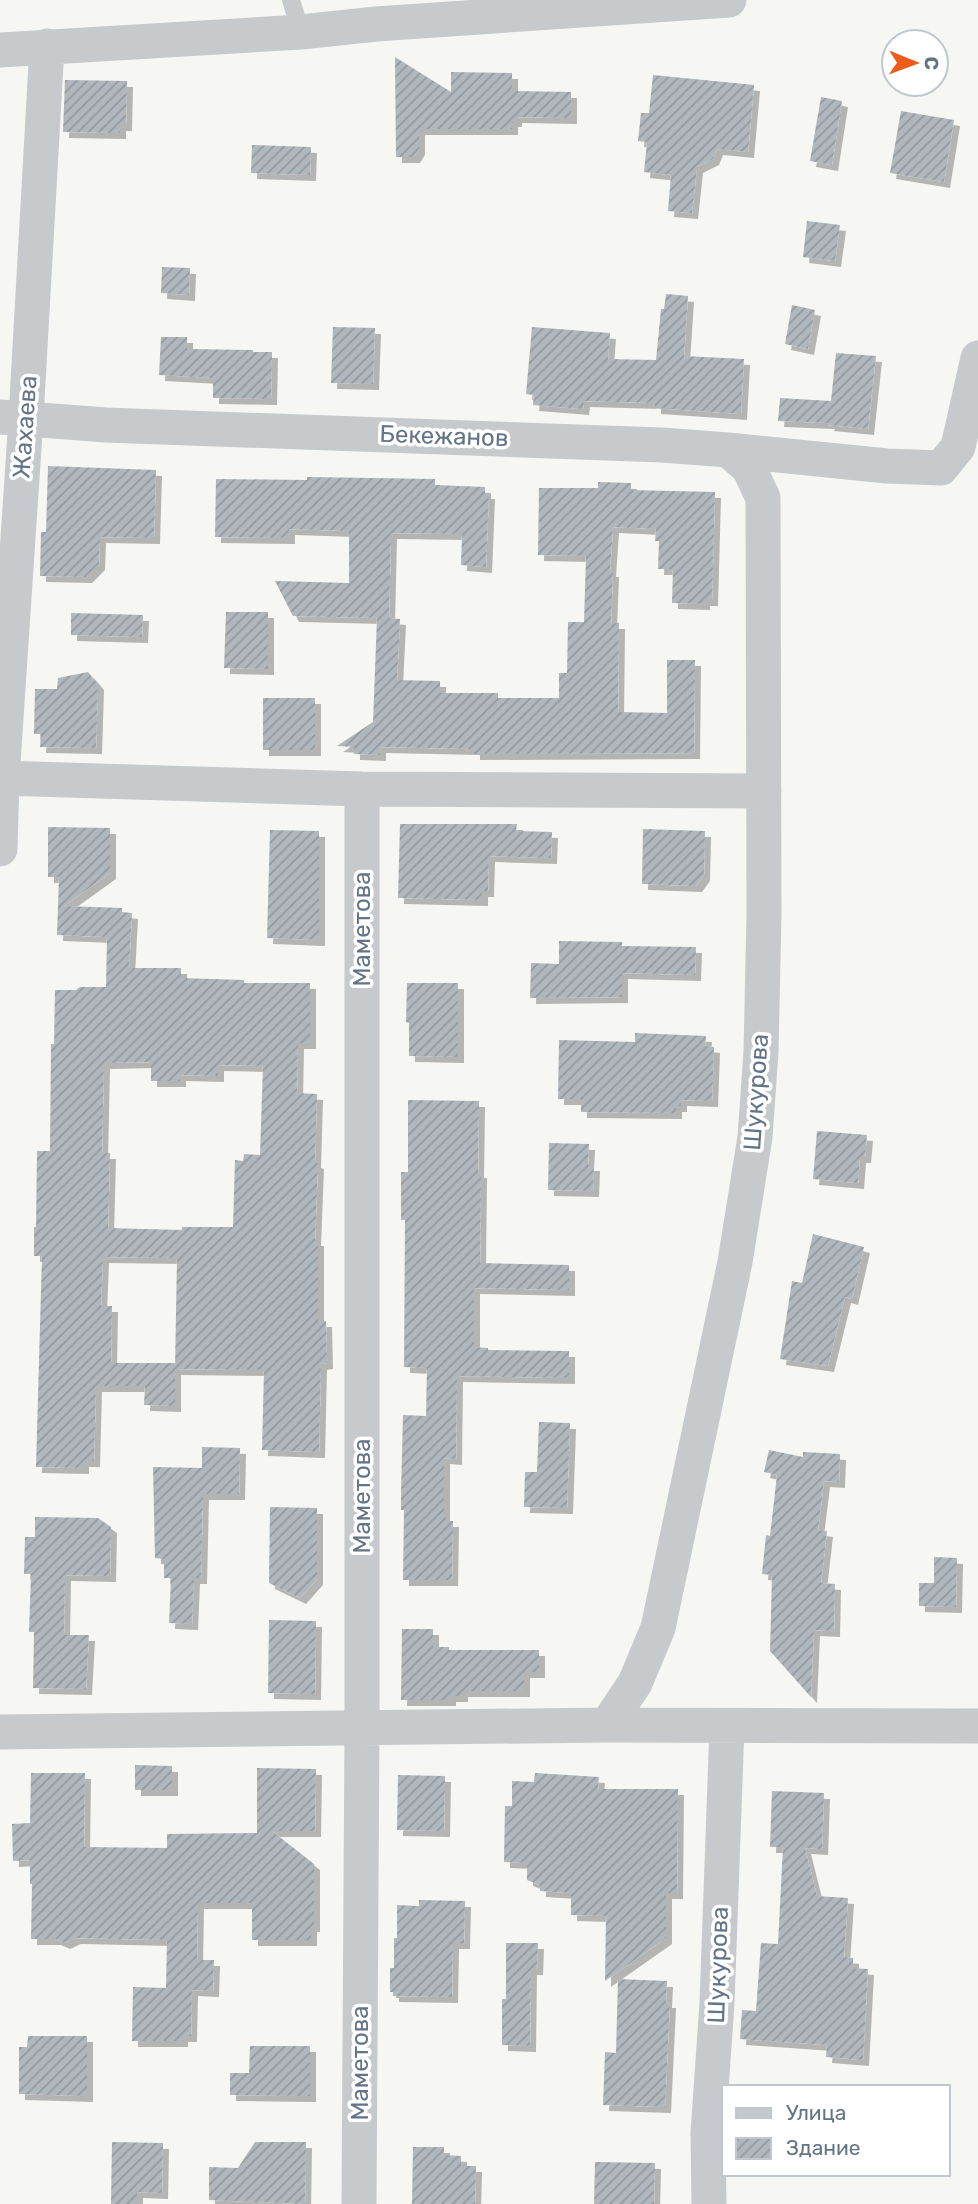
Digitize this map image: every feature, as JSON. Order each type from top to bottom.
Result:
[{"type":"street","points":[[0,50],[296,16],[376,24],[729,0]]},
{"type":"street","name":"Жахаева","points":[[0,849],[13,417],[47,46]]},
{"type":"street","name":"Бекежанов","points":[[13,417],[106,425],[505,438],[728,450],[887,466],[941,468],[958,447],[978,358]]},
{"type":"street","name":"Шукурова","points":[[607,1725],[635,1683],[658,1628],[735,1262],[755,1137],[764,914],[763,498],[749,468],[728,450]]},
{"type":"street","points":[[1,778],[362,789],[764,791]]},
{"type":"street","name":"Маметова","points":[[359,2204],[362,789]]},
{"type":"street","points":[[0,1732],[607,1725],[978,1726]]},
{"type":"street","name":"Шукурова","points":[[709,2204],[708,2133],[717,2003],[726,1726]]},
{"type":"building","points":[[395,57],[451,92],[451,72],[512,73],[512,91],[571,92],[571,118],[516,117],[516,121],[512,121],[512,129],[419,129],[419,149],[414,157],[396,157]]},
{"type":"building","points":[[653,75],[754,85],[748,152],[717,149],[713,159],[697,167],[692,213],[668,211],[671,175],[644,172],[647,142],[638,141],[641,113],[649,113]]},
{"type":"building","points":[[65,80],[127,81],[126,125],[120,125],[120,133],[63,132]]},
{"type":"building","points":[[821,97],[842,101],[832,165],[810,161]]},
{"type":"building","points":[[901,111],[954,120],[944,182],[890,173]]},
{"type":"building","points":[[252,145],[311,147],[310,175],[251,173]]},
{"type":"building","points":[[807,221],[840,225],[835,261],[803,257]]},
{"type":"building","points":[[162,267],[190,268],[189,295],[161,293]]},
{"type":"building","points":[[666,294],[688,296],[684,356],[744,359],[741,414],[655,408],[655,403],[584,401],[583,409],[533,405],[534,395],[526,394],[532,327],[610,333],[608,359],[656,360],[661,309],[664,309]]},
{"type":"building","points":[[792,305],[815,310],[808,349],[785,344]]},
{"type":"building","points":[[333,327],[375,328],[373,384],[331,383]]},
{"type":"building","points":[[161,337],[187,337],[187,349],[272,352],[271,399],[213,398],[213,378],[159,375]]},
{"type":"building","points":[[836,353],[876,356],[868,429],[828,425],[829,423],[778,421],[780,398],[831,401]]},
{"type":"building","points":[[48,466],[156,470],[154,538],[100,537],[99,564],[86,577],[40,576],[41,532],[46,532]]},
{"type":"building","points":[[307,477],[435,479],[435,485],[485,487],[485,493],[489,493],[486,567],[461,565],[462,534],[391,533],[389,618],[400,619],[397,680],[440,681],[440,693],[498,693],[498,698],[559,698],[559,673],[567,673],[568,622],[584,622],[586,556],[538,555],[539,488],[598,488],[598,482],[631,483],[631,490],[715,492],[712,600],[704,600],[704,604],[672,603],[673,569],[658,569],[659,541],[655,541],[656,529],[613,527],[611,623],[619,623],[618,712],[667,713],[667,660],[695,660],[694,753],[474,754],[474,749],[380,747],[380,755],[354,754],[354,747],[337,746],[373,722],[377,618],[293,616],[275,581],[349,583],[349,531],[289,529],[289,538],[215,537],[216,479],[307,480]]},
{"type":"building","points":[[226,612],[268,612],[268,669],[224,668]]},
{"type":"building","points":[[71,613],[143,615],[142,637],[71,635]]},
{"type":"building","points":[[88,672],[98,684],[96,748],[40,747],[41,734],[34,734],[35,689],[57,689],[58,678]]},
{"type":"building","points":[[263,698],[315,698],[315,750],[263,750]]},
{"type":"building","points":[[400,824],[517,824],[516,831],[552,832],[551,858],[489,856],[488,891],[482,891],[482,900],[398,898]]},
{"type":"building","points":[[48,827],[110,828],[110,873],[64,906],[122,908],[122,912],[132,913],[129,968],[181,968],[181,978],[244,980],[244,983],[310,983],[310,1043],[298,1043],[297,1093],[317,1094],[315,1240],[318,1240],[318,1321],[326,1321],[327,1363],[321,1364],[319,1452],[262,1450],[264,1370],[175,1369],[175,1406],[144,1405],[145,1386],[96,1386],[94,1461],[83,1461],[83,1468],[36,1467],[42,1256],[34,1256],[37,1151],[50,1151],[51,1044],[54,1044],[55,990],[106,987],[107,937],[57,935],[59,877],[48,877]],"holes":[[[151,1062],[151,1081],[180,1081],[180,1075],[218,1076],[218,1065],[263,1066],[260,1155],[244,1154],[243,1161],[235,1160],[233,1227],[182,1227],[182,1230],[108,1228],[110,1153],[102,1153],[104,1063]],[[103,1257],[177,1258],[175,1369],[175,1363],[111,1363],[112,1306],[101,1306]]]},
{"type":"building","points":[[643,829],[705,831],[704,875],[696,886],[642,884]]},
{"type":"building","points":[[270,830],[319,831],[319,940],[267,938]]},
{"type":"building","points":[[559,941],[622,942],[622,946],[696,947],[695,975],[622,973],[622,997],[530,998],[531,963],[559,964]]},
{"type":"building","points":[[407,983],[458,983],[458,1057],[409,1056]]},
{"type":"building","points":[[635,1033],[706,1036],[705,1046],[714,1047],[712,1101],[681,1100],[681,1106],[676,1106],[676,1113],[581,1112],[581,1099],[558,1099],[559,1040],[635,1042]]},
{"type":"building","points":[[408,1100],[479,1101],[480,1263],[569,1265],[569,1290],[474,1288],[474,1347],[488,1350],[569,1351],[569,1378],[457,1376],[456,1459],[444,1458],[444,1515],[446,1521],[453,1521],[452,1580],[403,1580],[403,1415],[426,1416],[427,1368],[404,1367],[405,1220],[401,1220],[401,1172],[408,1172]]},
{"type":"building","points":[[817,1131],[867,1135],[865,1157],[860,1157],[858,1183],[813,1179]]},
{"type":"building","points":[[549,1143],[589,1144],[588,1165],[594,1165],[593,1191],[548,1190]]},
{"type":"building","points":[[813,1234],[864,1247],[852,1299],[845,1297],[828,1366],[780,1359],[792,1281],[802,1283]]},
{"type":"building","points":[[539,1422],[570,1423],[567,1508],[524,1507],[525,1472],[537,1472]]},
{"type":"building","points":[[202,1447],[240,1448],[239,1494],[203,1494],[201,1578],[194,1578],[192,1624],[169,1623],[171,1578],[164,1578],[164,1559],[155,1558],[153,1467],[202,1468]]},
{"type":"building","points":[[769,1450],[803,1457],[803,1452],[840,1454],[839,1482],[824,1481],[818,1530],[827,1531],[821,1583],[835,1584],[834,1631],[814,1630],[811,1697],[770,1651],[772,1575],[762,1574],[766,1535],[770,1536],[777,1475],[764,1472]]},
{"type":"building","points":[[270,1507],[317,1508],[317,1579],[300,1598],[269,1583]]},
{"type":"building","points":[[35,1517],[98,1518],[111,1527],[110,1576],[65,1575],[64,1635],[89,1635],[86,1689],[33,1688],[34,1632],[29,1632],[31,1574],[24,1574],[25,1537],[35,1537]]},
{"type":"building","points":[[934,1557],[957,1558],[956,1607],[919,1606],[919,1583],[934,1583]]},
{"type":"building","points":[[269,1620],[316,1621],[315,1694],[268,1693]]},
{"type":"building","points":[[402,1629],[433,1629],[433,1647],[449,1647],[449,1650],[539,1650],[539,1672],[524,1672],[524,1691],[462,1691],[462,1696],[450,1696],[450,1700],[401,1700]]},
{"type":"building","points":[[135,1765],[172,1766],[172,1790],[135,1790]]},
{"type":"building","points":[[257,1768],[316,1769],[315,1831],[272,1831],[314,1864],[314,1926],[311,1926],[311,1940],[252,1940],[252,1903],[198,1903],[197,1960],[214,1960],[213,1991],[192,1990],[191,2036],[182,2036],[182,2041],[132,2041],[133,1987],[166,1988],[167,1940],[75,1938],[64,1943],[55,1939],[31,1939],[30,1860],[13,1861],[12,1824],[30,1823],[31,1773],[85,1773],[84,1847],[167,1848],[167,1834],[257,1833]]},
{"type":"building","points":[[535,1773],[599,1777],[598,1789],[678,1789],[677,1893],[666,1893],[666,1938],[605,1981],[606,1916],[571,1915],[571,1893],[540,1891],[540,1885],[527,1880],[527,1863],[504,1862],[505,1806],[512,1806],[512,1781],[534,1782]]},
{"type":"building","points":[[398,1775],[445,1776],[444,1831],[397,1830]]},
{"type":"building","points":[[772,1791],[824,1793],[822,1849],[805,1848],[817,1896],[848,1898],[844,1957],[853,1958],[853,1968],[868,1969],[863,2060],[826,2057],[827,2045],[740,2039],[742,2010],[756,2011],[761,1943],[778,1944],[783,1847],[770,1847]]},
{"type":"building","points":[[419,1900],[465,1901],[464,1943],[453,1943],[452,1997],[393,1996],[393,1992],[390,1992],[390,1968],[394,1968],[394,1938],[397,1938],[397,1905],[419,1906]]},
{"type":"building","points":[[506,1943],[538,1943],[537,1969],[531,1969],[530,2046],[502,2045],[502,1999],[506,1999]]},
{"type":"building","points":[[618,1979],[667,1981],[666,2002],[670,2002],[665,2107],[603,2105],[605,2052],[616,2053]]},
{"type":"building","points":[[28,2036],[87,2036],[87,2096],[19,2094],[19,2047],[27,2047]]},
{"type":"building","points":[[250,2046],[310,2046],[310,2096],[230,2095],[230,2073],[249,2073]]},
{"type":"building","points":[[112,2142],[163,2143],[162,2193],[137,2192],[137,2204],[111,2204]]},
{"type":"building","points":[[255,2142],[306,2142],[305,2204],[209,2200],[209,2167],[238,2168]]},
{"type":"building","points":[[413,2147],[444,2147],[444,2155],[461,2156],[461,2166],[476,2166],[475,2204],[412,2204]]},
{"type":"building","points":[[595,2162],[655,2163],[654,2204],[594,2204]]}]
